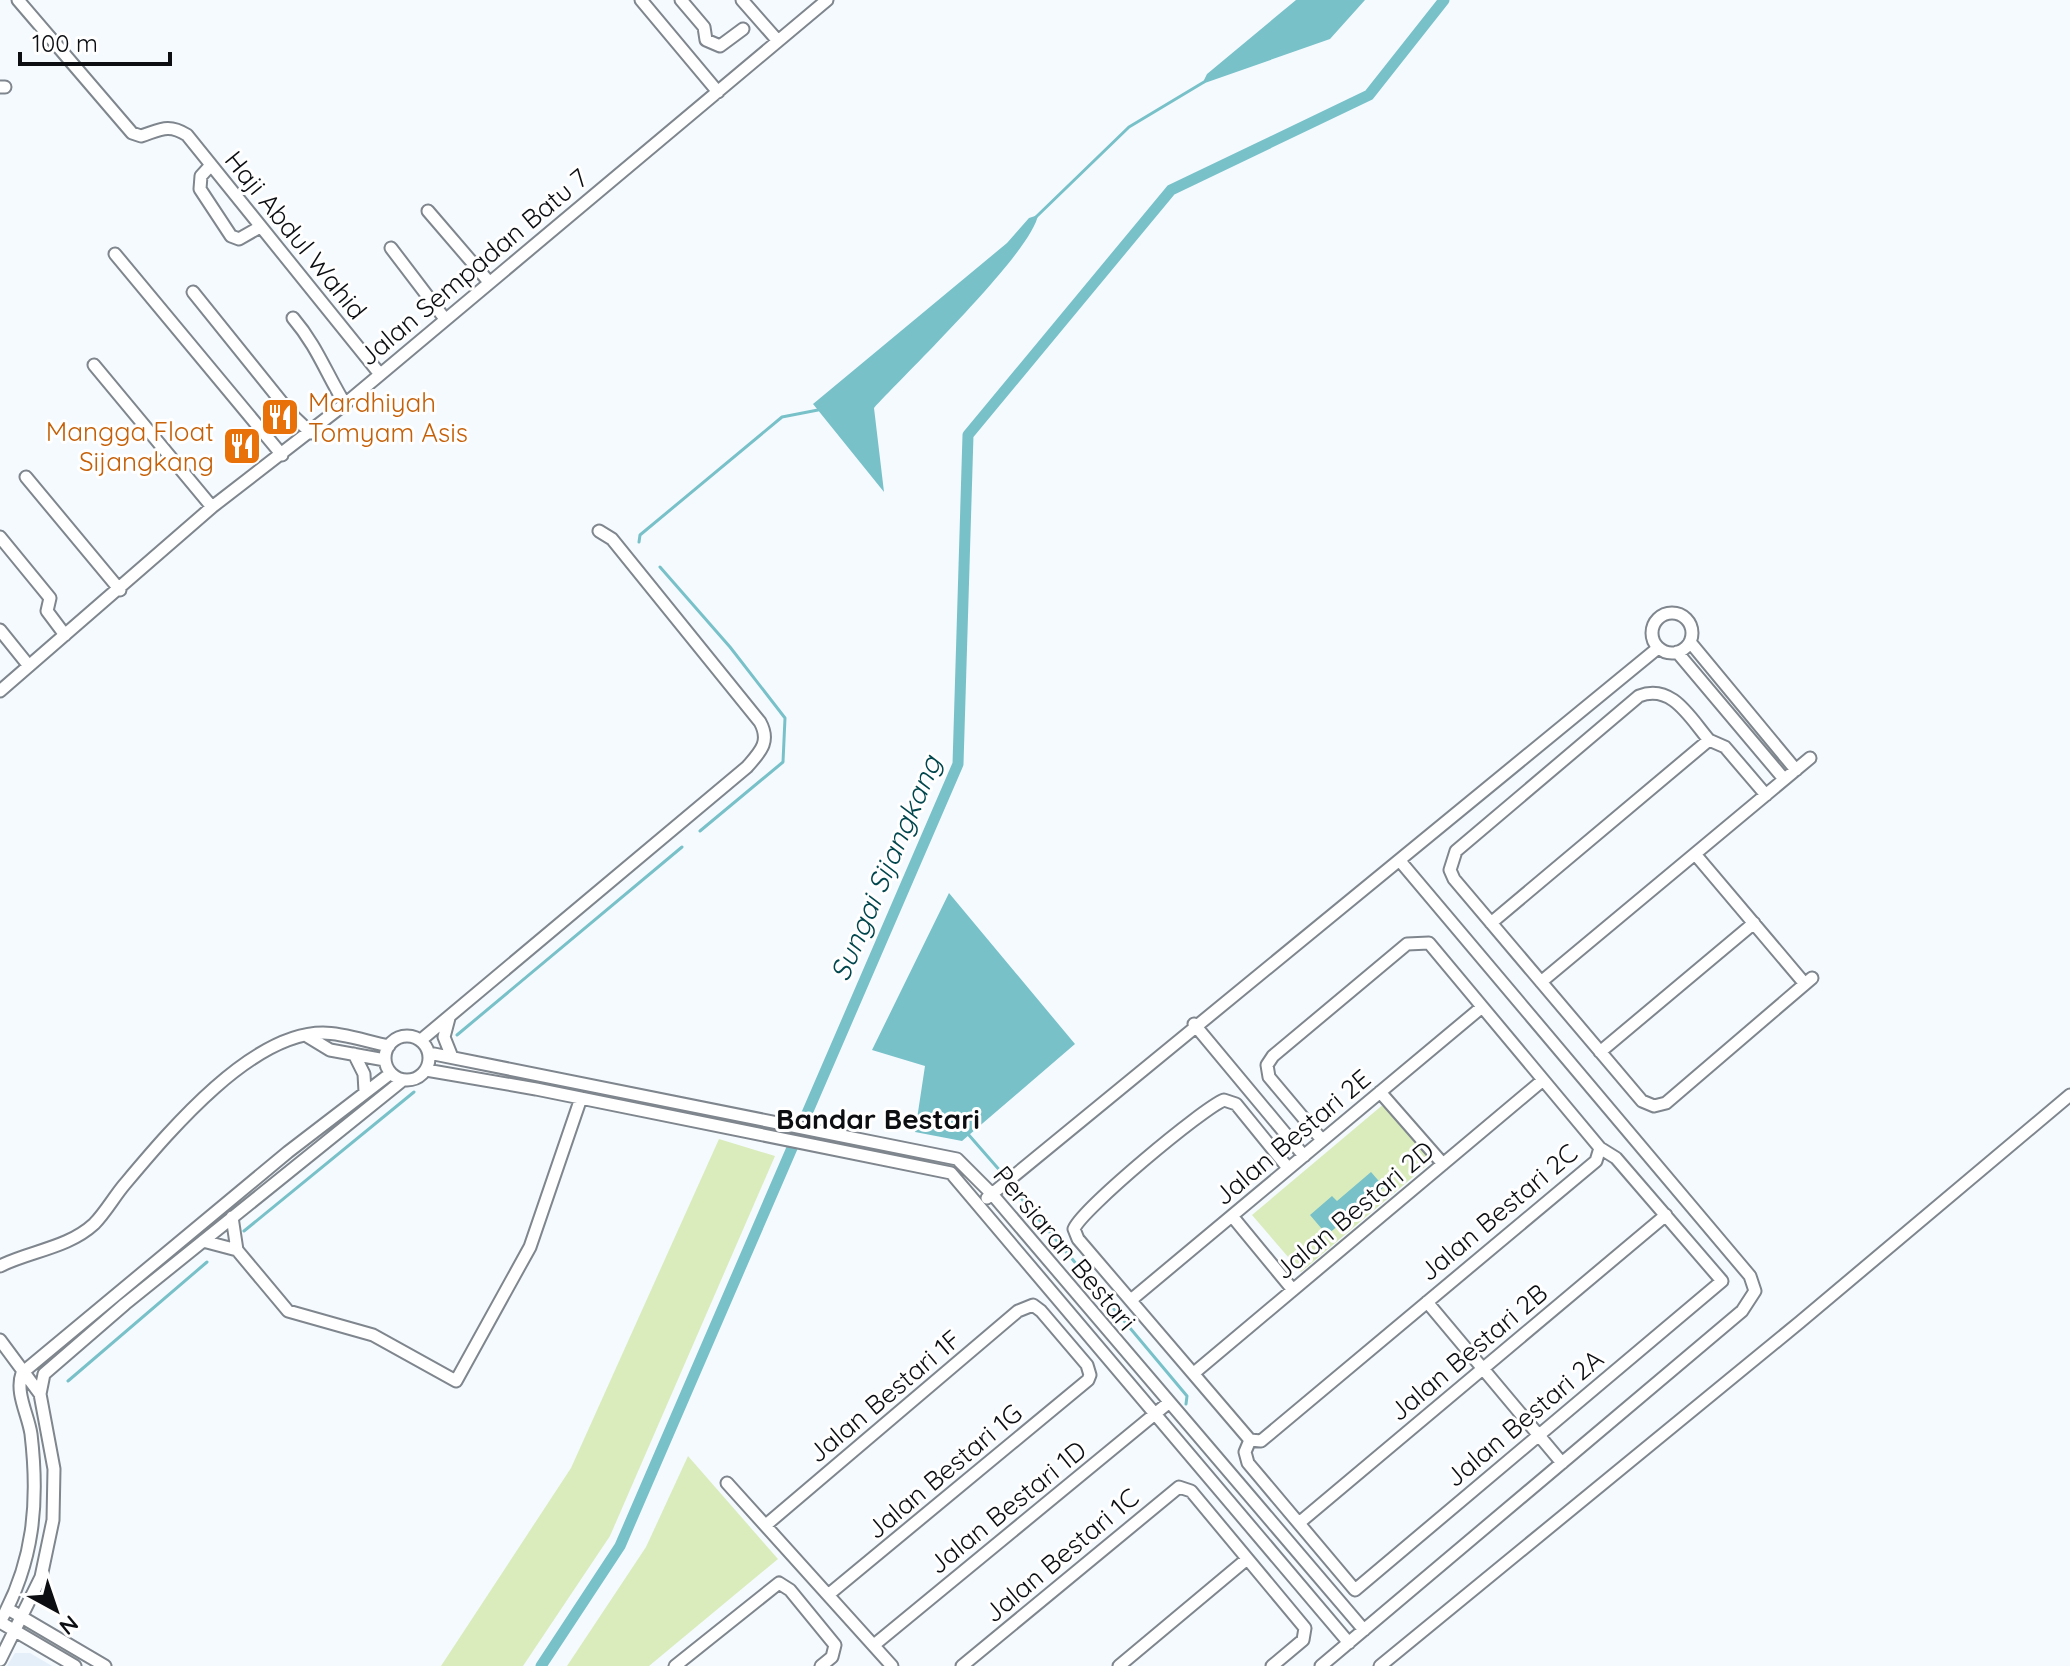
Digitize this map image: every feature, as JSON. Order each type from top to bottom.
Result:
[{"type":"street","name":"Haji Abdul Wahid","points":[[18,0],[132,133],[141,136],[163,126],[175,127],[187,135],[379,373]]},
{"type":"street","points":[[641,0],[718,92]]},
{"type":"street","points":[[681,0],[704,27],[706,40],[713,45],[720,46],[743,29]]},
{"type":"street","points":[[742,0],[778,41]]},
{"type":"street","name":"Jalan Sempadan Batu 7","points":[[0,691],[212,507],[311,433],[827,0]]},
{"type":"street","points":[[211,165],[201,176],[200,189],[231,236],[239,239],[260,227]]},
{"type":"street","points":[[428,211],[489,282]]},
{"type":"street","points":[[391,248],[445,319]]},
{"type":"street","points":[[115,254],[282,455]]},
{"type":"street","points":[[193,292],[292,415],[311,433]]},
{"type":"street","points":[[293,318],[317,345],[323,368],[345,404]]},
{"type":"street","points":[[94,365],[212,507]]},
{"type":"street","points":[[26,477],[120,590]]},
{"type":"street","points":[[403,1080],[391,1073],[385,1060],[389,1046],[400,1037],[421,1040],[747,767],[764,746],[764,730],[760,722],[612,539],[599,531]]},
{"type":"street","points":[[0,537],[50,598],[47,611],[65,635]]},
{"type":"street","points":[[1658,648],[1651,631],[1660,616],[1668,612],[1678,613],[1691,625],[1690,642],[1796,770]]},
{"type":"street","points":[[0,630],[29,666]]},
{"type":"street","points":[[1677,652],[1690,642]]},
{"type":"street","points":[[1658,648],[1677,652],[1784,779]]},
{"type":"street","points":[[979,1204],[1194,1024],[1400,861],[1658,648]]},
{"type":"street","points":[[1695,854],[1809,981],[1666,1103],[1654,1106],[1642,1101],[1454,879],[1450,870],[1456,851],[1639,696],[1661,692],[1671,697],[1709,740],[1725,747],[1766,795]]},
{"type":"street","points":[[1491,923],[1709,740]]},
{"type":"street","points":[[1541,982],[1810,758]]},
{"type":"street","points":[[1321,1666],[1742,1311],[1755,1291],[1755,1282],[1400,861]]},
{"type":"street","points":[[1600,1052],[1754,923]]},
{"type":"street","name":"Jalan Bestari 2C","points":[[1250,1440],[1261,1441],[1596,1161],[1600,1148],[1429,943],[1407,944],[1273,1056],[1267,1065],[1269,1077],[1322,1140]]},
{"type":"street","name":"Jalan Bestari 2E","points":[[1131,1300],[1482,1007]]},
{"type":"street","points":[[449,1017],[444,1037],[452,1057]]},
{"type":"street","points":[[1194,1024],[1304,1156]]},
{"type":"street","points":[[0,1266],[84,1232],[205,1095],[279,1044],[325,1033],[389,1046]]},
{"type":"street","points":[[307,1036],[324,1048],[385,1060]]},
{"type":"street","points":[[0,1660],[41,1577],[53,1520],[54,1469],[40,1394],[44,1374],[403,1080],[416,1079],[426,1070],[429,1053],[421,1040]]},
{"type":"street","name":"Persiaran Bestari","points":[[429,1053],[957,1159],[992,1194],[1167,1404],[1364,1630]]},
{"type":"street","points":[[354,1054],[364,1074],[365,1092]]},
{"type":"street","name":"Persiaran Bestari","points":[[426,1070],[951,1173],[1349,1643]]},
{"type":"street","points":[[75,1666],[0,1622],[8,1609],[29,1545],[37,1485],[30,1426],[20,1390],[22,1373],[391,1073]]},
{"type":"street","name":"Jalan Bestari 2D","points":[[1194,1373],[1543,1080]]},
{"type":"street","points":[[1380,1092],[1443,1164]]},
{"type":"street","points":[[1380,1666],[1482,1585],[2070,1095]]},
{"type":"street","points":[[232,1217],[237,1250],[288,1311],[373,1335],[456,1381],[530,1247],[581,1098]]},
{"type":"street","points":[[1288,1168],[1236,1104],[1224,1100],[1078,1219],[1074,1229],[1078,1239],[1250,1440],[1245,1452],[1248,1463],[1299,1523]]},
{"type":"street","points":[[1600,1148],[1616,1158],[1666,1215]]},
{"type":"street","name":"Jalan Bestari 2A","points":[[1299,1523],[1355,1590],[1722,1281],[1666,1215]]},
{"type":"street","name":"Jalan Bestari 2B","points":[[1299,1523],[1666,1215]]},
{"type":"street","points":[[1232,1216],[1293,1290]]},
{"type":"street","points":[[203,1241],[237,1250]]},
{"type":"street","points":[[1427,1302],[1562,1463]]},
{"type":"street","name":"Jalan Bestari 1F","points":[[766,1525],[1018,1311],[1033,1305],[1087,1365],[1088,1380]]},
{"type":"street","points":[[0,1340],[40,1394]]},
{"type":"street","name":"Jalan Bestari 1G","points":[[828,1595],[1088,1380]]},
{"type":"street","name":"Jalan Bestari 1D","points":[[874,1645],[1167,1404]]},
{"type":"street","points":[[727,1483],[892,1666]]},
{"type":"street","name":"Jalan Bestari 1C","points":[[962,1666],[1173,1489],[1191,1491],[1247,1559]]},
{"type":"street","points":[[1119,1666],[1247,1559],[1302,1623],[1306,1634],[1272,1666]]},
{"type":"street","points":[[675,1666],[769,1587],[779,1583],[829,1637],[836,1649],[821,1666]]},
{"type":"street","points":[[8,1609],[105,1666]]},
{"type":"shaded area","points":[[15,1653],[30,1653],[52,1666],[7,1666]]},
{"type":"green space","points":[[1385,1103],[1433,1160],[1301,1272],[1252,1215]]},
{"type":"green space","points":[[719,1139],[775,1156],[610,1536],[523,1666],[441,1666],[571,1468]]},
{"type":"green space","points":[[688,1456],[778,1559],[649,1666],[567,1666],[646,1547]]},
{"type":"water","points":[[1296,0],[1365,0],[1330,39],[1202,84],[1207,74]]},
{"type":"water","points":[[1038,215],[1031,232],[992,283],[874,408],[884,492],[813,404],[1007,243],[1029,218]]},
{"type":"water","points":[[949,893],[1075,1044],[962,1141],[915,1132],[925,1066],[872,1050]]},
{"type":"water","points":[[1371,1172],[1384,1187],[1327,1235],[1310,1215],[1332,1196],[1337,1201]]},
{"type":"waterway","name":"Sungai Sijangkang","points":[[541,1666],[620,1546],[958,764],[968,435],[1171,190],[1369,95],[1444,0]]},
{"type":"waterway","points":[[1036,217],[1129,127],[1204,82]]},
{"type":"waterway","points":[[639,542],[640,535],[782,417],[818,410]]},
{"type":"waterway","points":[[660,567],[730,647],[785,718],[783,762],[700,831]]},
{"type":"waterway","points":[[457,1035],[682,847]]},
{"type":"waterway","points":[[244,1231],[414,1092]]},
{"type":"waterway","points":[[968,1134],[1002,1173]]},
{"type":"waterway","points":[[1021,1198],[1187,1396],[1186,1404]]},
{"type":"waterway","points":[[68,1381],[207,1262]]},
{"type":"place","name":"Mardhiyah Tomyam Asis","points":[[280,417]]},
{"type":"place","name":"Mangga Float Sijangkang","points":[[242,446]]},
{"type":"district","name":"Bandar Bestari","points":[[878,1118]]}]
